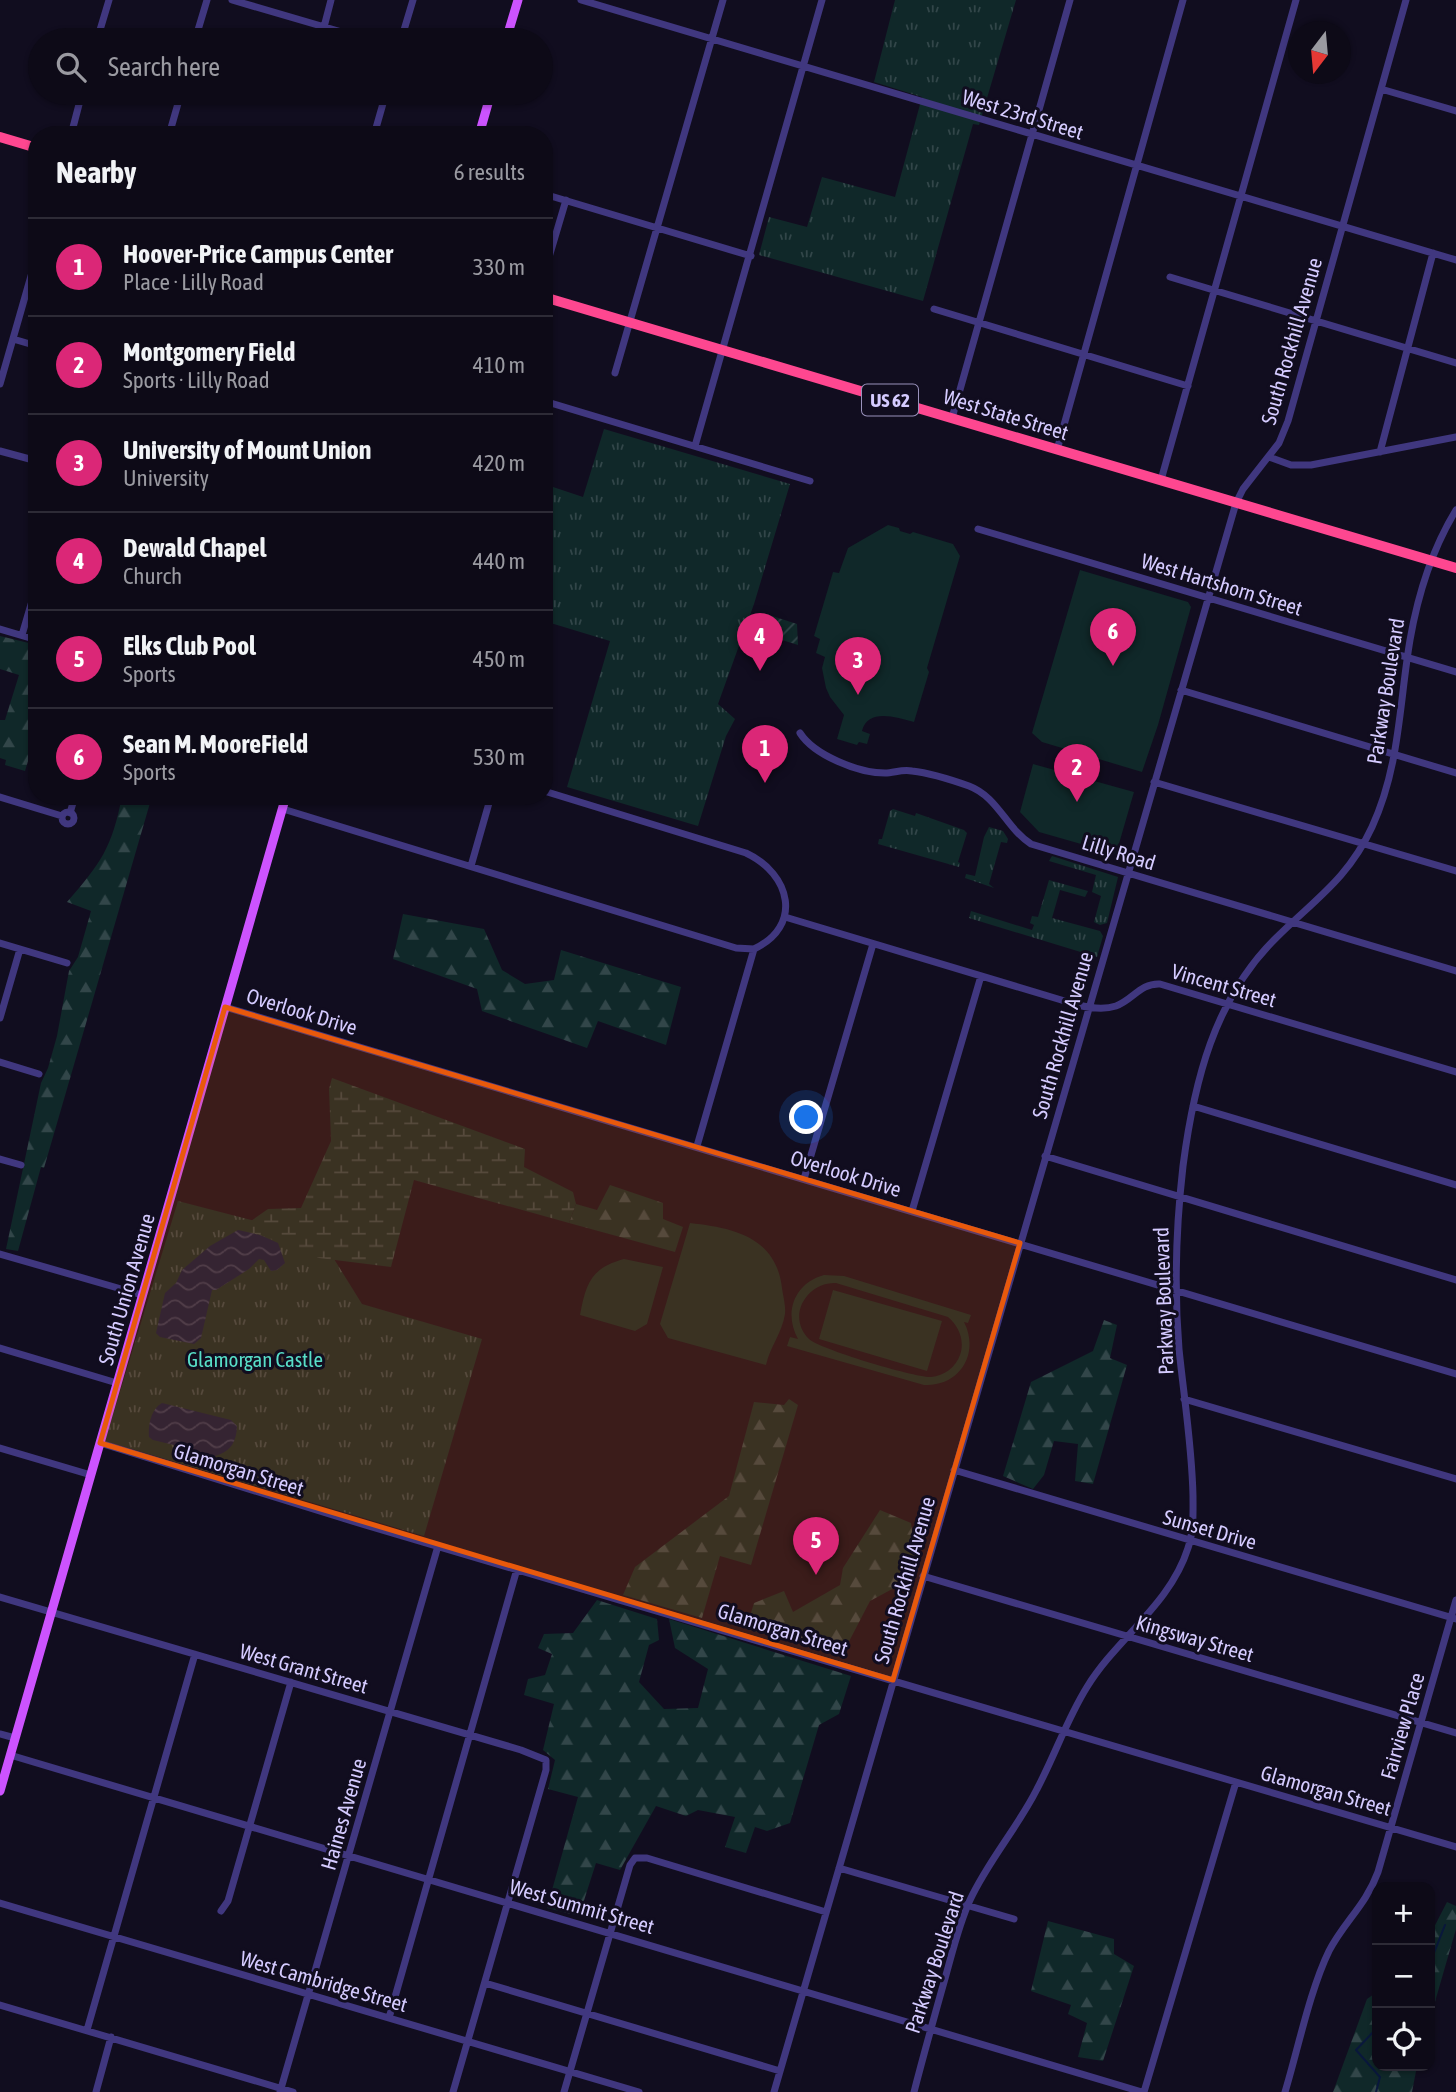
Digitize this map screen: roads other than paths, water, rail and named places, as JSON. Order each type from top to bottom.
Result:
[{"type":"highway","points":[[0,137],[28,145]]},
{"type":"highway","name":"West State Street","points":[[553,300],[1456,568]]},
{"type":"main road","points":[[510,28],[518,0]]},
{"type":"main road","points":[[482,126],[488,105]]},
{"type":"main road","name":"South Union Avenue","points":[[0,1791],[284,805]]},
{"type":"street","points":[[101,28],[109,0]]},
{"type":"street","points":[[199,28],[207,0]]},
{"type":"street","points":[[232,0],[327,28]]},
{"type":"street","points":[[324,27],[331,0]]},
{"type":"street","points":[[404,28],[412,0]]},
{"type":"street","name":"West 23rd Street","points":[[581,0],[1456,260]]},
{"type":"street","points":[[615,373],[723,0]]},
{"type":"street","points":[[695,446],[822,0]]},
{"type":"street","points":[[952,418],[1070,0]]},
{"type":"street","points":[[1058,450],[1183,0]]},
{"type":"street","points":[[1161,481],[1296,0]]},
{"type":"street","name":"South Rockhill Avenue","points":[[774,2092],[1236,503],[1243,489],[1282,437],[1288,421],[1406,0]]},
{"type":"street","points":[[1381,89],[1456,111]]},
{"type":"street","points":[[73,126],[79,105]]},
{"type":"street","points":[[172,126],[178,105]]},
{"type":"street","points":[[377,126],[383,105]]},
{"type":"street","points":[[553,196],[751,256]]},
{"type":"street","points":[[553,244],[566,200]]},
{"type":"street","points":[[1380,452],[1433,253]]},
{"type":"street","points":[[1170,277],[1456,363]]},
{"type":"street","points":[[0,384],[28,286]]},
{"type":"street","points":[[934,309],[1188,386]]},
{"type":"street","points":[[13,339],[28,343]]},
{"type":"street","points":[[553,404],[810,481]]},
{"type":"street","points":[[1269,457],[1301,466],[1456,437]]},
{"type":"street","points":[[0,451],[28,459]]},
{"type":"street","name":"Parkway Boulevard","points":[[914,2092],[967,1907],[987,1868],[1035,1793],[1087,1686],[1146,1618],[1171,1584],[1191,1541],[1193,1488],[1176,1290],[1180,1197],[1193,1106],[1207,1048],[1227,1004],[1257,959],[1331,889],[1363,844],[1380,806],[1395,754],[1415,616],[1430,561],[1456,510]]},
{"type":"street","name":"West Hartshorn Street","points":[[978,529],[1456,673]]},
{"type":"street","points":[[22,635],[28,615]]},
{"type":"street","points":[[0,629],[28,637]]},
{"type":"street","points":[[1181,690],[1456,773]]},
{"type":"street","name":"Lilly Road","points":[[800,733],[822,752],[843,764],[882,773],[914,771],[970,787],[992,800],[1015,831],[1031,844],[1456,971]]},
{"type":"street","points":[[1154,782],[1456,871]]},
{"type":"street","points":[[553,794],[751,855],[778,879],[785,896],[785,917],[774,934],[754,949],[697,1146]]},
{"type":"street","points":[[0,797],[28,804]]},
{"type":"street","points":[[31,805],[66,814],[70,805]]},
{"type":"street","points":[[471,866],[488,805]]},
{"type":"street","points":[[283,809],[736,948],[754,949]]},
{"type":"street","name":"Vincent Street","points":[[785,917],[1088,1008],[1117,1006],[1142,988],[1154,984],[1456,1072]]},
{"type":"street","points":[[0,943],[67,963]]},
{"type":"street","points":[[804,1179],[873,944]]},
{"type":"street","points":[[0,1018],[3,993],[20,949]]},
{"type":"street","points":[[912,1211],[981,976]]},
{"type":"street","name":"Overlook Drive","points":[[225,1007],[1456,1374]]},
{"type":"street","points":[[0,1062],[39,1074]]},
{"type":"street","points":[[1193,1106],[1456,1185]]},
{"type":"street","points":[[1045,1156],[1456,1280]]},
{"type":"street","points":[[0,1159],[21,1165]]},
{"type":"street","points":[[0,1254],[142,1295]]},
{"type":"street","points":[[0,1348],[117,1383]]},
{"type":"street","points":[[1184,1399],[1456,1479]]},
{"type":"street","name":"Glamorgan Street","points":[[100,1444],[1456,1847]]},
{"type":"street","points":[[0,1448],[91,1475]]},
{"type":"street","name":"Sunset Drive","points":[[954,1470],[1453,1619]]},
{"type":"street","name":"Haines Avenue","points":[[281,2090],[438,1546]]},
{"type":"street","points":[[389,2018],[517,1569]]},
{"type":"street","name":"Kingsway Street","points":[[923,1576],[1456,1733]]},
{"type":"street","name":"West Grant Street","points":[[0,1597],[522,1750],[546,1760],[546,1770],[508,1903]]},
{"type":"street","name":"Fairview Place","points":[[1285,2092],[1324,1964],[1335,1941],[1373,1886],[1453,1619],[1456,1600]]},
{"type":"street","points":[[87,2030],[195,1654]]},
{"type":"street","points":[[221,1911],[228,1901],[291,1682]]},
{"type":"street","points":[[0,1734],[15,1738]]},
{"type":"street","name":"West Summit Street","points":[[10,1755],[1143,2092]]},
{"type":"street","points":[[1143,2092],[1236,1782]]},
{"type":"street","points":[[564,2092],[630,1865],[635,1858],[647,1858],[826,1912]]},
{"type":"street","points":[[839,1868],[1014,1919]]},
{"type":"street","name":"West Cambridge Street","points":[[0,1903],[639,2092]]},
{"type":"street","points":[[453,2092],[508,1903]]},
{"type":"street","points":[[485,1983],[780,2071]]},
{"type":"street","points":[[0,2005],[293,2092]]},
{"type":"street","points":[[96,2092],[111,2038]]},
{"type":"water","points":[[238,1230],[278,1243],[285,1263],[277,1270],[271,1271],[264,1260],[259,1259],[249,1269],[212,1290],[201,1338],[194,1344],[160,1337],[156,1333],[165,1293],[176,1283],[182,1270],[210,1246]]},
{"type":"water","points":[[162,1403],[231,1420],[237,1426],[232,1445],[221,1454],[188,1461],[178,1446],[153,1440],[149,1437],[151,1418]]},
{"type":"waterway","points":[[1435,1950],[1445,1925]]},
{"type":"waterway","points":[[1372,2033],[1356,2050],[1372,2068]]},
{"type":"waterway","points":[[1375,2071],[1380,2077],[1376,2092]]},
{"type":"place","name":"Sean M. MooreField","points":[[1113,666]]},
{"type":"place","name":"Dewald Chapel","points":[[760,671]]},
{"type":"place","name":"University of Mount Union","points":[[858,695]]},
{"type":"place","name":"Hoover-Price Campus Center","points":[[765,783]]},
{"type":"place","name":"Montgomery Field","points":[[1077,802]]},
{"type":"place","name":"Elks Club Pool","points":[[816,1575]]},
{"type":"park label","name":"Glamorgan Castle","points":[[255,1359]]}]
